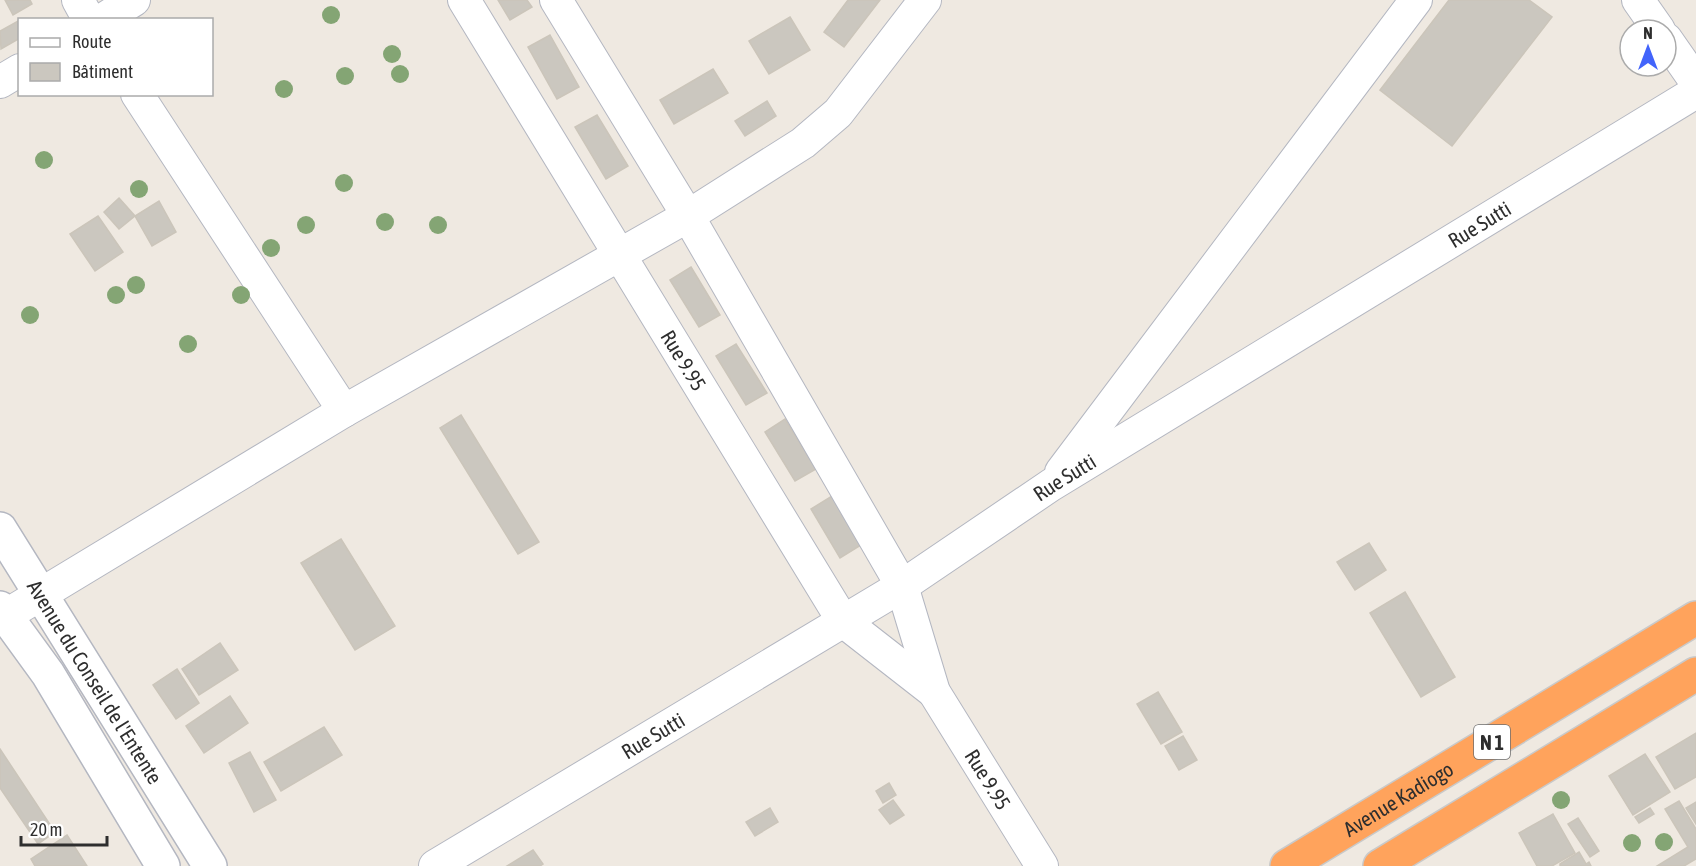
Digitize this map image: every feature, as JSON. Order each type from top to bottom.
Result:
[{"type":"highway","name":"Avenue Kadiogo","points":[[1287,866],[1696,618]]},
{"type":"highway","name":"N 1","points":[[1380,866],[1696,674]]},
{"type":"street","points":[[78,0],[88,18]]},
{"type":"street","points":[[105,18],[134,0]]},
{"type":"street","name":"Rue 9.95","points":[[464,0],[843,621],[934,692]]},
{"type":"street","name":"Rue 9.95","points":[[556,0],[688,216],[902,586],[934,692],[1042,866]]},
{"type":"street","points":[[2,615],[40,595],[344,411],[688,216],[803,143],[838,113],[926,0]]},
{"type":"street","points":[[1051,485],[1416,0]]},
{"type":"street","points":[[1638,0],[1651,18]]},
{"type":"street","points":[[1678,56],[1696,82]]},
{"type":"street","points":[[0,82],[18,71]]},
{"type":"street","name":"Rue Sutti","points":[[435,866],[902,586],[1051,485],[1696,92]]},
{"type":"street","points":[[138,96],[344,411]]},
{"type":"street","name":"Avenue du Conseil de l'Entente","points":[[0,529],[210,866]]},
{"type":"street","name":"Avenue du Conseil de l'Entente","points":[[2,615],[48,674],[163,866]]},
{"type":"building","points":[[5,0],[30,0],[32,4],[13,15]]},
{"type":"building","points":[[498,0],[527,0],[532,7],[510,20]]},
{"type":"building","points":[[848,0],[880,0],[844,47],[824,32]]},
{"type":"building","points":[[1449,0],[1529,0],[1552,17],[1452,146],[1380,90]]},
{"type":"building","points":[[790,17],[810,50],[769,74],[749,41]]},
{"type":"building","points":[[18,21],[18,39],[1,49],[0,31]]},
{"type":"building","points":[[550,35],[579,87],[557,99],[528,47]]},
{"type":"building","points":[[713,69],[728,93],[674,124],[660,100]]},
{"type":"building","points":[[767,101],[776,116],[745,136],[735,121]]},
{"type":"building","points":[[597,115],[628,166],[606,179],[575,127]]},
{"type":"building","points":[[119,198],[135,216],[119,229],[104,212]]},
{"type":"building","points":[[159,201],[176,232],[152,246],[135,216]]},
{"type":"building","points":[[98,216],[123,252],[95,271],[70,234]]},
{"type":"building","points":[[691,267],[720,315],[699,327],[670,280]]},
{"type":"building","points":[[736,344],[767,393],[746,405],[716,356]]},
{"type":"building","points":[[461,415],[539,542],[518,554],[440,428]]},
{"type":"building","points":[[785,419],[816,469],[795,481],[765,432]]},
{"type":"building","points":[[832,496],[861,545],[840,558],[811,509]]},
{"type":"building","points":[[341,539],[395,626],[355,650],[301,563]]},
{"type":"building","points":[[1369,543],[1386,570],[1355,590],[1337,562]]},
{"type":"building","points":[[1405,592],[1455,677],[1421,697],[1370,613]]},
{"type":"building","points":[[220,643],[238,670],[199,695],[182,669]]},
{"type":"building","points":[[177,669],[199,703],[176,719],[153,685]]},
{"type":"building","points":[[1158,692],[1182,732],[1161,744],[1137,704]]},
{"type":"building","points":[[230,696],[248,723],[204,753],[186,726]]},
{"type":"building","points":[[324,727],[342,755],[281,791],[264,762]]},
{"type":"building","points":[[1696,733],[1696,777],[1675,789],[1656,757]]},
{"type":"building","points":[[1183,736],[1197,760],[1179,770],[1165,746]]},
{"type":"building","points":[[0,749],[55,832],[38,844],[0,788]]},
{"type":"building","points":[[250,752],[276,800],[254,812],[229,763]]},
{"type":"building","points":[[1645,754],[1670,792],[1633,815],[1609,776]]},
{"type":"building","points":[[889,783],[896,795],[883,803],[876,791]]},
{"type":"building","points":[[893,800],[904,815],[890,824],[879,810]]},
{"type":"building","points":[[1679,801],[1696,829],[1696,859],[1684,866],[1657,866],[1688,847],[1665,809]]},
{"type":"building","points":[[1696,802],[1696,824],[1686,808]]},
{"type":"building","points":[[770,808],[778,822],[755,836],[746,822]]},
{"type":"building","points":[[1650,808],[1654,814],[1639,823],[1635,817]]},
{"type":"building","points":[[1553,814],[1575,853],[1552,866],[1537,866],[1519,833]]},
{"type":"building","points":[[1578,818],[1599,851],[1590,857],[1568,824]]},
{"type":"building","points":[[67,835],[87,866],[35,866],[31,859]]},
{"type":"building","points":[[533,850],[543,864],[540,866],[507,866]]},
{"type":"building","points":[[1579,852],[1586,864],[1589,862],[1591,866],[1560,866],[1560,864]]}]
